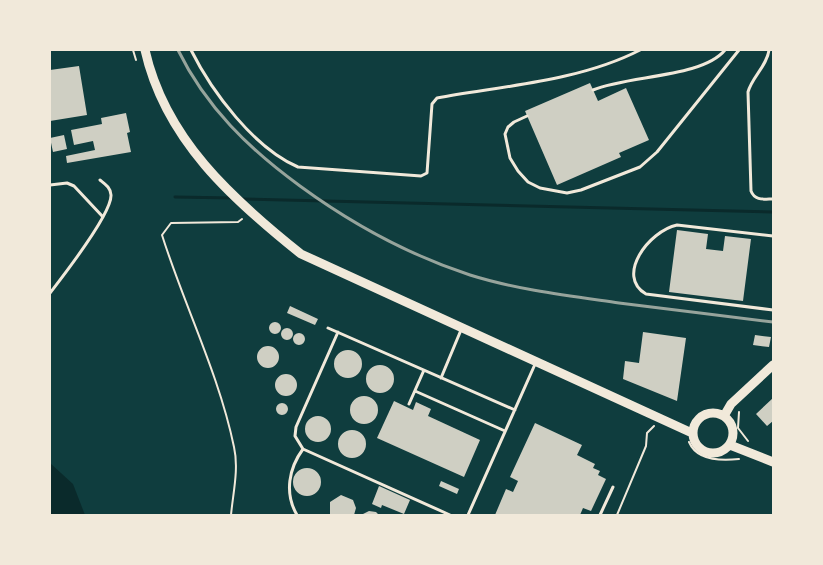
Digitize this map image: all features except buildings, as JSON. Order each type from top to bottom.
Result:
[{"type":"street","points":[[145,50],[161,101],[185,139],[214,176],[242,205],[301,254],[692,433]]},
{"type":"street","points":[[724,416],[731,404],[773,365]]},
{"type":"street","points":[[712,413],[724,416],[733,429],[730,445],[718,453],[704,452],[694,443],[692,433],[699,418],[712,413]]},
{"type":"street","points":[[730,445],[773,462]]},
{"type":"lane","points":[[191,50],[221,97],[250,131],[284,160],[298,167],[421,176],[427,173],[432,104],[437,98],[579,73],[619,61],[640,50]]},
{"type":"lane","points":[[593,90],[624,80],[693,68],[710,63],[725,50]]},
{"type":"lane","points":[[527,116],[514,122],[508,127],[505,134],[510,158],[518,171],[528,182],[540,188],[567,193],[581,190],[640,167],[651,157],[739,50]]},
{"type":"lane","points":[[769,50],[766,60],[750,83],[748,102],[752,191],[754,197],[758,199],[773,199]]},
{"type":"lane","points":[[50,293],[74,262],[103,217],[112,194],[108,186],[100,180]]},
{"type":"lane","points":[[50,185],[67,183],[74,186],[103,217]]},
{"type":"lane","points":[[773,236],[677,225],[667,227],[654,235],[643,246],[636,260],[635,274],[637,283],[646,294],[773,310]]},
{"type":"lane","points":[[441,378],[462,327]]},
{"type":"lane","points":[[328,328],[515,410]]},
{"type":"lane","points":[[338,332],[296,427],[295,436],[303,448],[450,515]]},
{"type":"lane","points":[[468,515],[537,362]]},
{"type":"lane","points":[[409,404],[424,370]]},
{"type":"lane","points":[[415,391],[506,431]]},
{"type":"lane","points":[[297,515],[292,508],[289,496],[289,481],[293,466],[303,448]]},
{"type":"lane","points":[[600,515],[613,487]]},
{"type":"lane","points":[[291,515],[292,508]]},
{"type":"path","points":[[230,515],[236,464],[234,448],[214,381],[162,235],[171,223],[238,222],[244,218]]},
{"type":"path","points":[[739,410],[738,428],[748,440],[756,444]]},
{"type":"path","points":[[617,515],[646,446],[647,433],[652,429],[658,417]]},
{"type":"water","points":[[50,463],[73,484],[85,515],[50,515]]},
{"type":"waterway","points":[[175,197],[233,198]]},
{"type":"waterway","points":[[241,199],[773,212]]},
{"type":"railway","points":[[178,50],[189,71],[215,108],[230,126],[263,157],[320,200],[361,226],[403,248],[470,275],[525,289],[773,322]]}]
